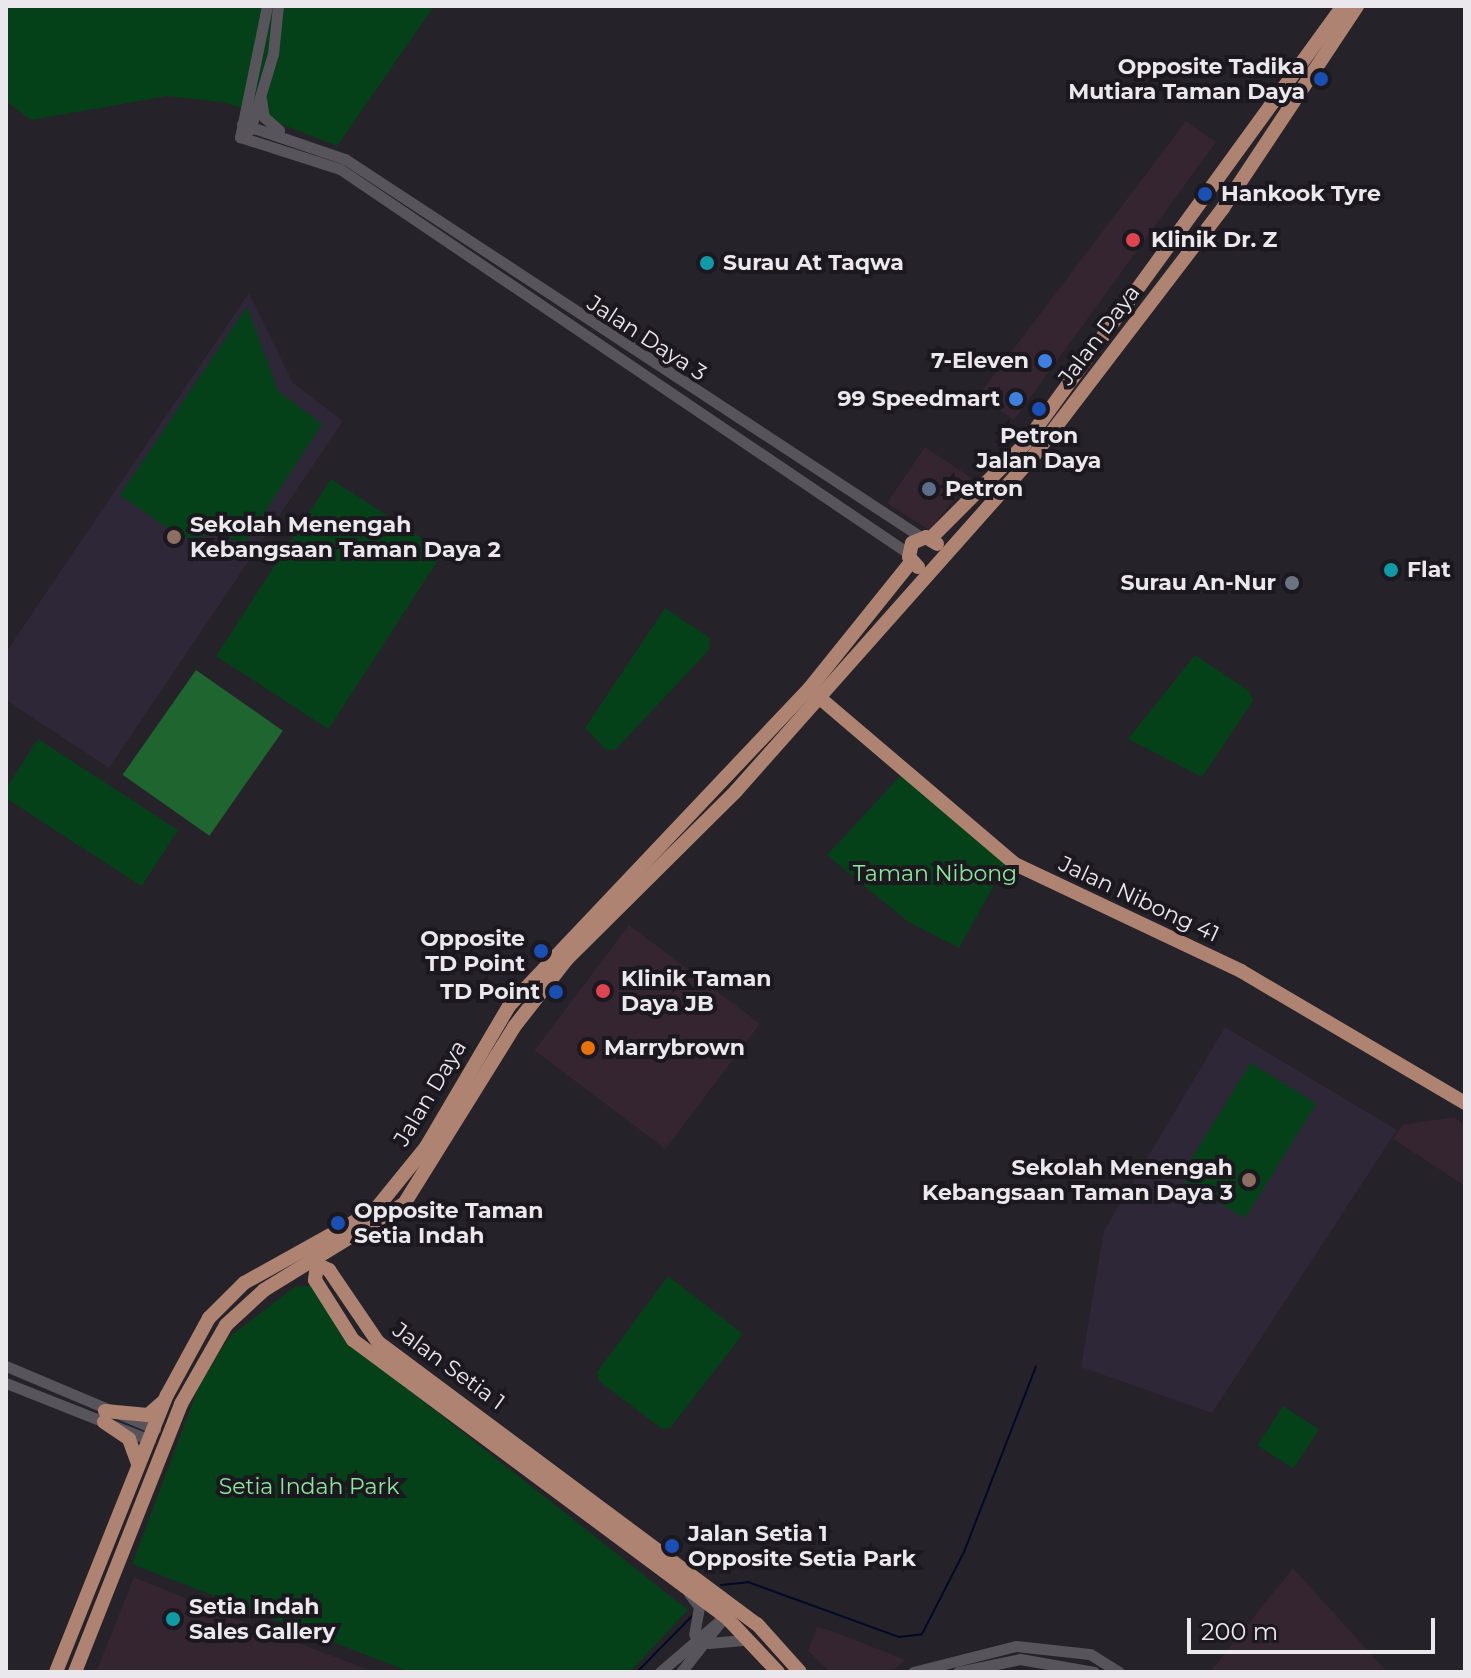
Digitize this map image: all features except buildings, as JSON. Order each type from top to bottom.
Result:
[{"type":"main road","name":"Jalan Daya","points":[[56,1672],[154,1436],[167,1395],[209,1318],[270,1269],[356,1223],[426,1147],[518,995],[809,689],[926,538],[1024,445],[1343,6]]},
{"type":"main road","name":"Jalan Daya","points":[[75,1672],[181,1404],[226,1325],[280,1282],[348,1244],[404,1204],[514,1027],[567,959],[821,699],[936,562],[1035,454],[1127,338],[1357,6]]},
{"type":"main road","points":[[926,538],[936,562]]},
{"type":"main road","points":[[910,557],[936,562]]},
{"type":"main road","name":"Jalan Nibong 41","points":[[821,699],[1015,864],[1241,971],[1465,1103]]},
{"type":"main road","points":[[270,1269],[316,1263],[356,1223]]},
{"type":"main road","points":[[337,1284],[348,1244]]},
{"type":"main road","name":"Jalan Setia 1","points":[[316,1263],[337,1284],[378,1342],[779,1645],[800,1672]]},
{"type":"main road","name":"Jalan Setia 1","points":[[316,1263],[323,1293],[367,1352],[725,1616],[778,1672]]},
{"type":"main road","points":[[280,1282],[306,1278],[323,1293]]},
{"type":"main road","points":[[105,1416],[148,1415],[167,1395]]},
{"type":"main road","points":[[156,1470],[154,1436],[181,1404]]},
{"type":"main road","points":[[105,1416],[138,1451],[134,1480]]},
{"type":"main road","points":[[672,1563],[719,1600],[725,1616],[740,1618],[779,1645]]},
{"type":"street","points":[[267,6],[244,138],[353,170]]},
{"type":"street","points":[[246,124],[261,95],[278,6]]},
{"type":"street","points":[[261,95],[264,117],[289,136],[353,170]]},
{"type":"street","points":[[246,124],[289,136]]},
{"type":"street","name":"Jalan Daya 3","points":[[353,170],[926,538]]},
{"type":"street","name":"Jalan Daya 3","points":[[353,170],[910,557]]},
{"type":"street","points":[[6,1366],[105,1416]]},
{"type":"street","points":[[6,1383],[154,1436]]},
{"type":"street","points":[[684,1588],[699,1607],[694,1636]]},
{"type":"street","points":[[660,1672],[694,1636],[725,1616]]},
{"type":"street","points":[[681,1672],[708,1643],[725,1616]]},
{"type":"street","points":[[708,1643],[739,1637],[753,1643]]},
{"type":"street","points":[[913,1672],[1016,1646],[1090,1654],[1119,1672]]},
{"type":"street","points":[[958,1672],[1020,1659],[1094,1672]]},
{"type":"shaded area","points":[[1186,121],[1216,142],[1014,420],[978,396]]},
{"type":"shaded area","name":"Sekolah Menengah Kebangsaan Taman Daya 2","points":[[249,293],[293,383],[343,421],[109,768],[6,700],[6,652]]},
{"type":"shaded area","points":[[925,447],[972,478],[929,530],[887,503]]},
{"type":"shaded area","points":[[629,925],[760,1024],[665,1149],[535,1050]]},
{"type":"shaded area","name":"Sekolah Menengah Kebangsaan Taman Daya 3","points":[[1225,1027],[1397,1130],[1212,1413],[1081,1367],[1104,1231]]},
{"type":"shaded area","points":[[1454,1117],[1465,1125],[1465,1186],[1393,1139],[1402,1125]]},
{"type":"shaded area","points":[[1293,1568],[1387,1672],[1210,1672]]},
{"type":"shaded area","points":[[134,1577],[231,1617],[374,1672],[96,1672]]},
{"type":"shaded area","points":[[817,1627],[906,1660],[891,1672],[830,1672],[808,1651]]},
{"type":"green space","points":[[6,6],[434,6],[337,146],[228,103],[168,96],[31,120],[6,101]]},
{"type":"green space","points":[[247,307],[278,391],[322,424],[244,544],[220,534],[183,539],[120,495]]},
{"type":"green space","points":[[331,479],[443,552],[328,729],[216,656]]},
{"type":"green space","points":[[665,608],[710,638],[709,650],[615,750],[606,750],[585,728]]},
{"type":"green space","points":[[1195,655],[1249,691],[1253,701],[1202,777],[1128,739]]},
{"type":"green space","points":[[196,670],[283,731],[209,836],[123,775]]},
{"type":"green space","points":[[38,739],[178,830],[142,886],[6,798],[6,788]]},
{"type":"green space","name":"Taman Nibong","points":[[901,775],[1007,862],[959,948],[907,921],[827,855]]},
{"type":"green space","points":[[1251,1063],[1316,1104],[1245,1218],[1179,1177]]},
{"type":"green space","points":[[668,1276],[743,1334],[670,1428],[662,1429],[599,1381],[597,1372]]},
{"type":"green space","name":"Setia Indah Park","points":[[296,1286],[311,1286],[352,1345],[688,1610],[630,1672],[410,1672],[132,1564],[199,1386],[229,1337]]},
{"type":"green space","points":[[1283,1406],[1319,1429],[1293,1469],[1257,1445]]},
{"type":"waterway","points":[[721,1585],[748,1582],[899,1637],[922,1634],[964,1552],[1036,1366]]},
{"type":"waterway","points":[[637,1672],[692,1616]]},
{"type":"place","name":"Opposite Tadika Mutiara Taman Daya","points":[[1321,79]]},
{"type":"place","name":"Hankook Tyre","points":[[1205,194]]},
{"type":"place","name":"Klinik Dr. Z","points":[[1133,240]]},
{"type":"place","name":"Surau At Taqwa","points":[[707,263]]},
{"type":"place","name":"7-Eleven","points":[[1045,361]]},
{"type":"place","name":"99 Speedmart","points":[[1016,399]]},
{"type":"place","name":"Petron Jalan Daya","points":[[1039,409]]},
{"type":"place","name":"Petron","points":[[929,489]]},
{"type":"place","name":"Sekolah Menengah Kebangsaan Taman Daya 2","points":[[174,537]]},
{"type":"place","name":"Flat","points":[[1391,570]]},
{"type":"place","name":"Surau An-Nur","points":[[1292,583]]},
{"type":"place","name":"Opposite TD Point","points":[[541,951]]},
{"type":"place","name":"Klinik Taman Daya JB","points":[[603,991]]},
{"type":"place","name":"TD Point","points":[[556,992]]},
{"type":"place","name":"Marrybrown","points":[[588,1048]]},
{"type":"place","name":"Sekolah Menengah Kebangsaan Taman Daya 3","points":[[1249,1180]]},
{"type":"place","name":"Opposite Taman Setia Indah","points":[[338,1223]]},
{"type":"place","name":"Jalan Setia 1 Opposite Setia Park","points":[[672,1546]]},
{"type":"place","name":"Setia Indah Sales Gallery","points":[[173,1619]]}]
